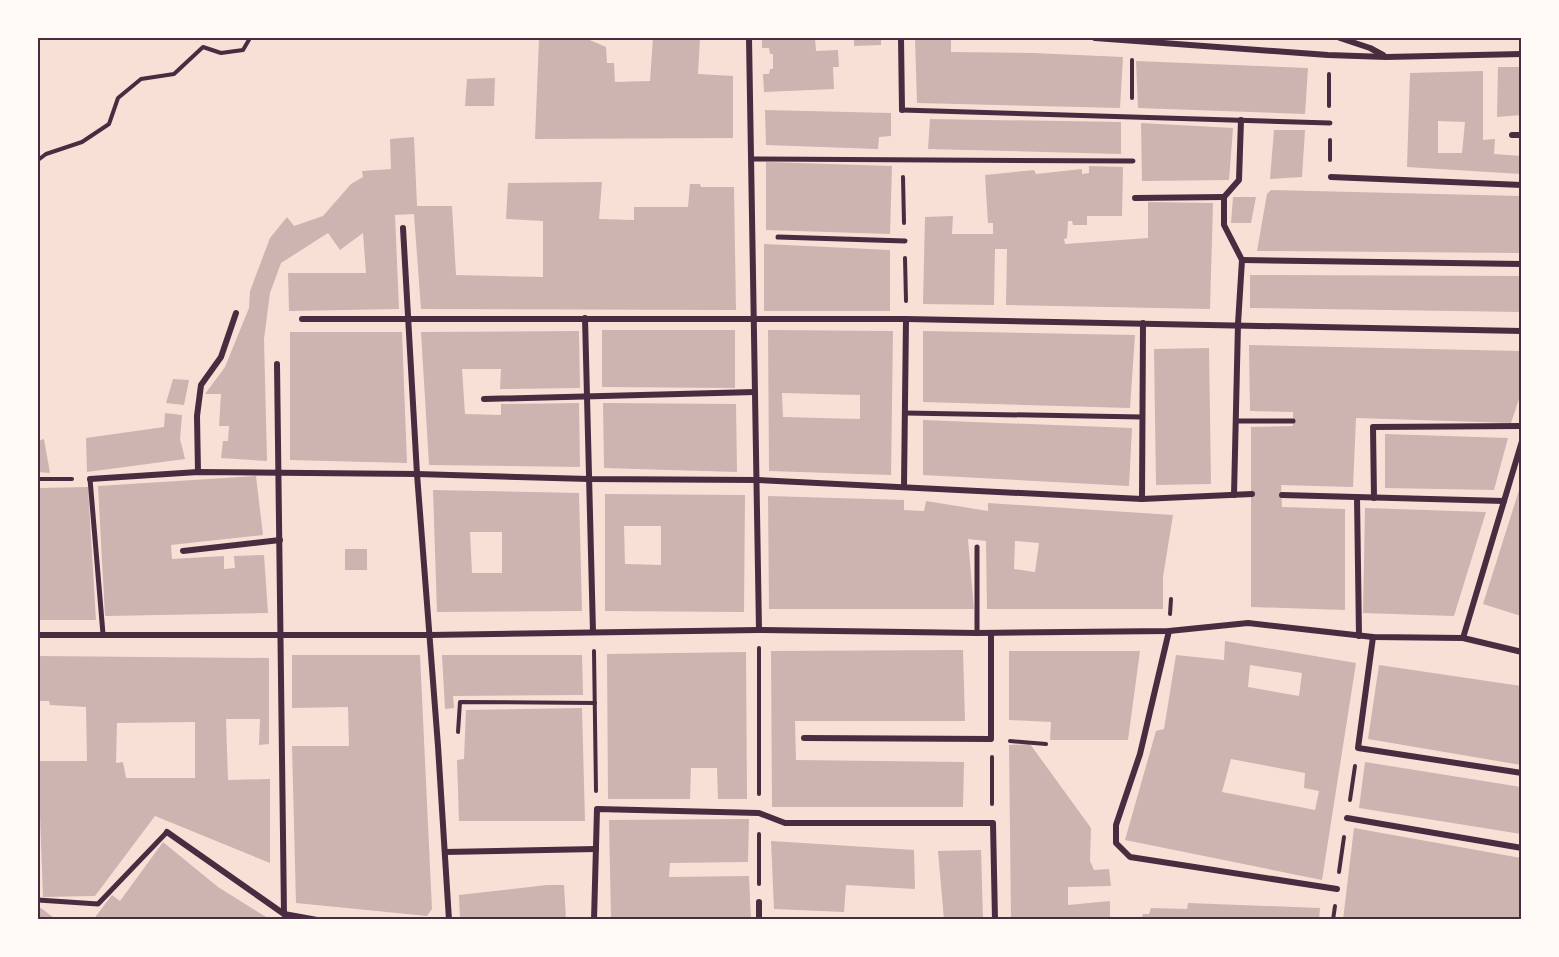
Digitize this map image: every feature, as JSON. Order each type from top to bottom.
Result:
[{"type":"street","points":[[749,38],[759,630]]},
{"type":"street","points":[[901,38],[902,110],[1330,123]]},
{"type":"street","points":[[1095,38],[1328,55],[1386,57],[1521,54]]},
{"type":"street","points":[[1340,38],[1370,48],[1386,57]]},
{"type":"street","points":[[1234,495],[1238,324],[1242,260],[1224,225],[1224,197],[1239,180],[1240,120]]},
{"type":"street","points":[[1512,135],[1521,135]]},
{"type":"street","points":[[752,159],[1133,161]]},
{"type":"street","points":[[1330,177],[1521,185]]},
{"type":"street","points":[[1135,198],[1224,197]]},
{"type":"street","points":[[403,228],[417,474],[449,920]]},
{"type":"street","points":[[778,237],[905,240]]},
{"type":"street","points":[[1242,260],[1521,264]]},
{"type":"street","points":[[198,472],[197,416],[201,386],[221,357],[236,313]]},
{"type":"street","points":[[302,318],[906,319],[1521,331]]},
{"type":"street","points":[[585,318],[593,632]]},
{"type":"street","points":[[904,486],[906,319]]},
{"type":"street","points":[[1142,499],[1143,323]]},
{"type":"street","points":[[277,363],[284,914]]},
{"type":"street","points":[[484,399],[755,392]]},
{"type":"street","points":[[905,413],[1142,417]]},
{"type":"street","points":[[1236,421],[1293,420]]},
{"type":"street","points":[[1374,498],[1373,427],[1521,426]]},
{"type":"street","points":[[1463,638],[1521,441]]},
{"type":"street","points":[[103,634],[90,479],[198,472],[417,474],[589,479],[757,480],[1142,499],[1252,494]]},
{"type":"street","points":[[1282,495],[1504,501]]},
{"type":"street","points":[[1357,497],[1359,636]]},
{"type":"street","points":[[183,551],[280,540]]},
{"type":"street","points":[[977,547],[977,633]]},
{"type":"street","points":[[38,634],[430,635],[759,630],[992,633],[1169,631],[1248,623],[1373,637],[1463,638],[1521,652]]},
{"type":"street","points":[[1169,631],[1140,754],[1116,825],[1116,843],[1130,856],[1337,889]]},
{"type":"street","points":[[804,738],[991,739],[992,633]]},
{"type":"street","points":[[1373,637],[1358,748],[1521,773]]},
{"type":"street","points":[[594,920],[597,809],[759,813],[785,823],[993,823],[995,920]]},
{"type":"street","points":[[1347,818],[1521,848]]},
{"type":"street","points":[[38,900],[98,904],[167,831],[284,914],[317,920]]},
{"type":"street","points":[[445,852],[596,849]]},
{"type":"street","points":[[759,902],[759,920]]},
{"type":"path","points":[[38,160],[46,154],[82,142],[109,124],[118,98],[141,79],[174,74],[203,47],[221,52],[243,50],[250,38]]},
{"type":"path","points":[[903,160],[906,319]]},
{"type":"path","points":[[38,479],[90,479]]},
{"type":"path","points":[[759,630],[759,902]]},
{"type":"path","points":[[593,632],[597,809]]},
{"type":"path","points":[[438,746],[458,737],[460,702],[594,703]]},
{"type":"path","points":[[993,823],[991,739],[1046,744]]},
{"type":"building","points":[[539,38],[585,38],[606,47],[607,63],[614,63],[615,82],[650,81],[653,38],[700,38],[698,74],[733,76],[733,138],[535,139]]},
{"type":"building","points":[[762,38],[815,38],[816,51],[838,50],[839,67],[833,67],[834,89],[764,92],[763,74],[769,74],[770,69],[773,69],[773,54],[770,54],[769,48],[762,48]]},
{"type":"building","points":[[854,38],[881,38],[881,45],[854,46]]},
{"type":"building","points":[[915,38],[951,38],[951,52],[1123,57],[1120,108],[917,103]]},
{"type":"building","points":[[1136,61],[1308,68],[1305,114],[1138,108]]},
{"type":"building","points":[[1498,67],[1521,67],[1521,115],[1497,117]]},
{"type":"building","points":[[1483,71],[1483,140],[1495,139],[1494,154],[1521,156],[1521,174],[1407,167],[1410,73]],"holes":[[[1438,121],[1465,122],[1462,153],[1438,153]]]},
{"type":"building","points":[[495,78],[494,106],[465,106],[467,79]]},
{"type":"building","points":[[765,110],[891,113],[891,136],[879,137],[878,149],[766,145]]},
{"type":"building","points":[[930,119],[1121,122],[1121,154],[928,149]]},
{"type":"building","points":[[1141,123],[1233,128],[1229,180],[1142,181]]},
{"type":"building","points":[[1274,130],[1305,130],[1302,177],[1270,179]]},
{"type":"building","points":[[414,137],[417,206],[452,206],[456,275],[543,277],[543,221],[506,219],[508,183],[602,182],[599,219],[634,220],[634,207],[688,207],[690,184],[700,184],[701,187],[734,187],[736,310],[421,309],[414,214],[395,215],[399,309],[289,311],[288,273],[366,273],[363,233],[340,250],[328,233],[281,263],[270,293],[264,339],[267,461],[221,458],[223,441],[228,441],[229,426],[219,426],[221,394],[205,394],[225,367],[249,308],[250,291],[270,238],[287,217],[294,226],[323,216],[351,184],[363,177],[362,171],[391,169],[390,139]]},
{"type":"building","points":[[766,162],[892,166],[890,234],[766,230]]},
{"type":"building","points":[[1089,166],[1123,167],[1122,216],[1087,216],[1087,225],[1073,225],[1072,221],[1068,221],[1065,244],[1148,238],[1148,202],[1213,203],[1210,309],[1006,305],[1007,249],[995,249],[994,305],[923,304],[925,217],[953,216],[952,234],[993,234],[993,223],[988,223],[985,175],[1034,170],[1036,174],[1082,169],[1082,174],[1089,173]]},
{"type":"building","points":[[1271,190],[1521,196],[1521,253],[1257,251],[1267,194]]},
{"type":"building","points":[[1233,197],[1256,197],[1251,223],[1231,223]]},
{"type":"building","points":[[764,244],[890,250],[890,311],[764,311]]},
{"type":"building","points":[[1250,275],[1521,276],[1521,312],[1250,308]]},
{"type":"building","points":[[602,330],[735,330],[735,388],[602,387]]},
{"type":"building","points":[[768,330],[893,331],[891,475],[769,471]],"holes":[[[782,393],[860,395],[860,419],[783,417]]]},
{"type":"building","points":[[579,331],[580,388],[500,389],[501,369],[462,369],[465,414],[501,415],[501,404],[579,403],[580,467],[429,465],[421,332]]},
{"type":"building","points":[[923,331],[1135,335],[1130,408],[923,402]]},
{"type":"building","points":[[290,332],[402,332],[407,463],[290,460]]},
{"type":"building","points":[[1249,345],[1521,351],[1521,393],[1511,423],[1356,418],[1353,487],[1281,485],[1282,507],[1345,509],[1345,610],[1251,607],[1251,427],[1293,426],[1293,412],[1250,411]]},
{"type":"building","points":[[1209,348],[1211,484],[1156,485],[1154,349]]},
{"type":"building","points":[[173,379],[189,380],[184,405],[166,403]]},
{"type":"building","points":[[603,403],[736,404],[737,472],[604,468]]},
{"type":"building","points":[[165,413],[182,415],[180,439],[185,459],[87,472],[86,438],[164,427]]},
{"type":"building","points":[[923,420],[1132,428],[1129,486],[923,475]]},
{"type":"building","points":[[1385,434],[1508,438],[1494,490],[1385,488]]},
{"type":"building","points":[[44,439],[50,473],[38,472],[38,441]]},
{"type":"building","points":[[256,476],[263,535],[171,545],[172,559],[224,556],[224,569],[235,568],[234,556],[264,555],[268,613],[105,616],[98,486]]},
{"type":"building","points":[[1521,484],[1521,616],[1483,604]]},
{"type":"building","points":[[88,487],[96,620],[38,620],[38,488]]},
{"type":"building","points":[[433,490],[579,493],[582,611],[437,612]],"holes":[[[470,532],[502,532],[502,573],[472,573]]]},
{"type":"building","points":[[605,494],[745,495],[744,612],[605,611]],"holes":[[[624,526],[661,526],[661,565],[625,564]]]},
{"type":"building","points":[[768,496],[904,500],[904,510],[924,511],[926,501],[988,511],[988,503],[1173,515],[1163,577],[1163,609],[987,609],[986,541],[968,539],[974,609],[769,609]],"holes":[[[1015,541],[1039,543],[1035,572],[1014,569]]]},
{"type":"building","points":[[1365,508],[1486,512],[1454,616],[1363,613]]},
{"type":"building","points":[[345,549],[367,549],[367,570],[345,570]]},
{"type":"building","points":[[1225,641],[1356,663],[1322,880],[1125,840],[1156,731],[1164,729],[1176,655],[1224,660]],"holes":[[[1250,665],[1302,673],[1299,696],[1248,687]],[[1231,759],[1305,773],[1304,788],[1319,791],[1315,810],[1222,792]]]},
{"type":"building","points":[[963,650],[965,721],[795,721],[796,760],[964,762],[963,807],[772,807],[771,651]]},
{"type":"building","points":[[1009,651],[1140,651],[1128,740],[1050,740],[1051,722],[1009,720]]},
{"type":"building","points":[[746,652],[747,799],[718,799],[717,768],[691,768],[690,799],[608,799],[607,654]]},
{"type":"building","points":[[292,655],[420,655],[432,909],[427,916],[296,903],[292,746],[349,746],[348,707],[292,708]]},
{"type":"building","points":[[442,655],[582,655],[583,695],[453,696],[454,708],[445,709]]},
{"type":"building","points":[[38,656],[269,658],[269,744],[259,745],[260,719],[226,719],[228,780],[270,779],[270,863],[155,816],[95,896],[43,897],[38,761],[87,761],[86,707],[50,705],[49,701],[38,701]],"holes":[[[195,722],[195,778],[126,778],[123,762],[116,763],[117,723]]]},
{"type":"building","points":[[1379,665],[1521,686],[1521,765],[1368,739]]},
{"type":"building","points":[[582,708],[585,821],[459,821],[457,760],[464,759],[466,710]]},
{"type":"building","points":[[1030,744],[1091,828],[1090,861],[1094,870],[1109,869],[1111,886],[1068,887],[1068,905],[1110,901],[1110,920],[1011,920],[1009,745]]},
{"type":"building","points":[[1365,762],[1521,787],[1521,834],[1359,808]]},
{"type":"building","points":[[749,819],[748,862],[670,863],[669,877],[749,876],[751,920],[611,920],[609,820]]},
{"type":"building","points":[[1354,828],[1521,858],[1521,920],[1343,920]]},
{"type":"building","points":[[771,841],[914,850],[915,889],[846,885],[844,912],[774,909]]},
{"type":"building","points":[[163,842],[218,887],[271,920],[213,920],[210,917],[209,920],[93,920],[112,895],[120,901]]},
{"type":"building","points":[[981,850],[983,920],[944,920],[938,851]]},
{"type":"building","points":[[564,885],[566,920],[460,920],[459,895]]},
{"type":"building","points":[[1188,903],[1320,908],[1319,920],[1141,920],[1143,914],[1149,914],[1151,908],[1187,909]]},
{"type":"building","points":[[38,906],[57,920],[38,920]]}]
